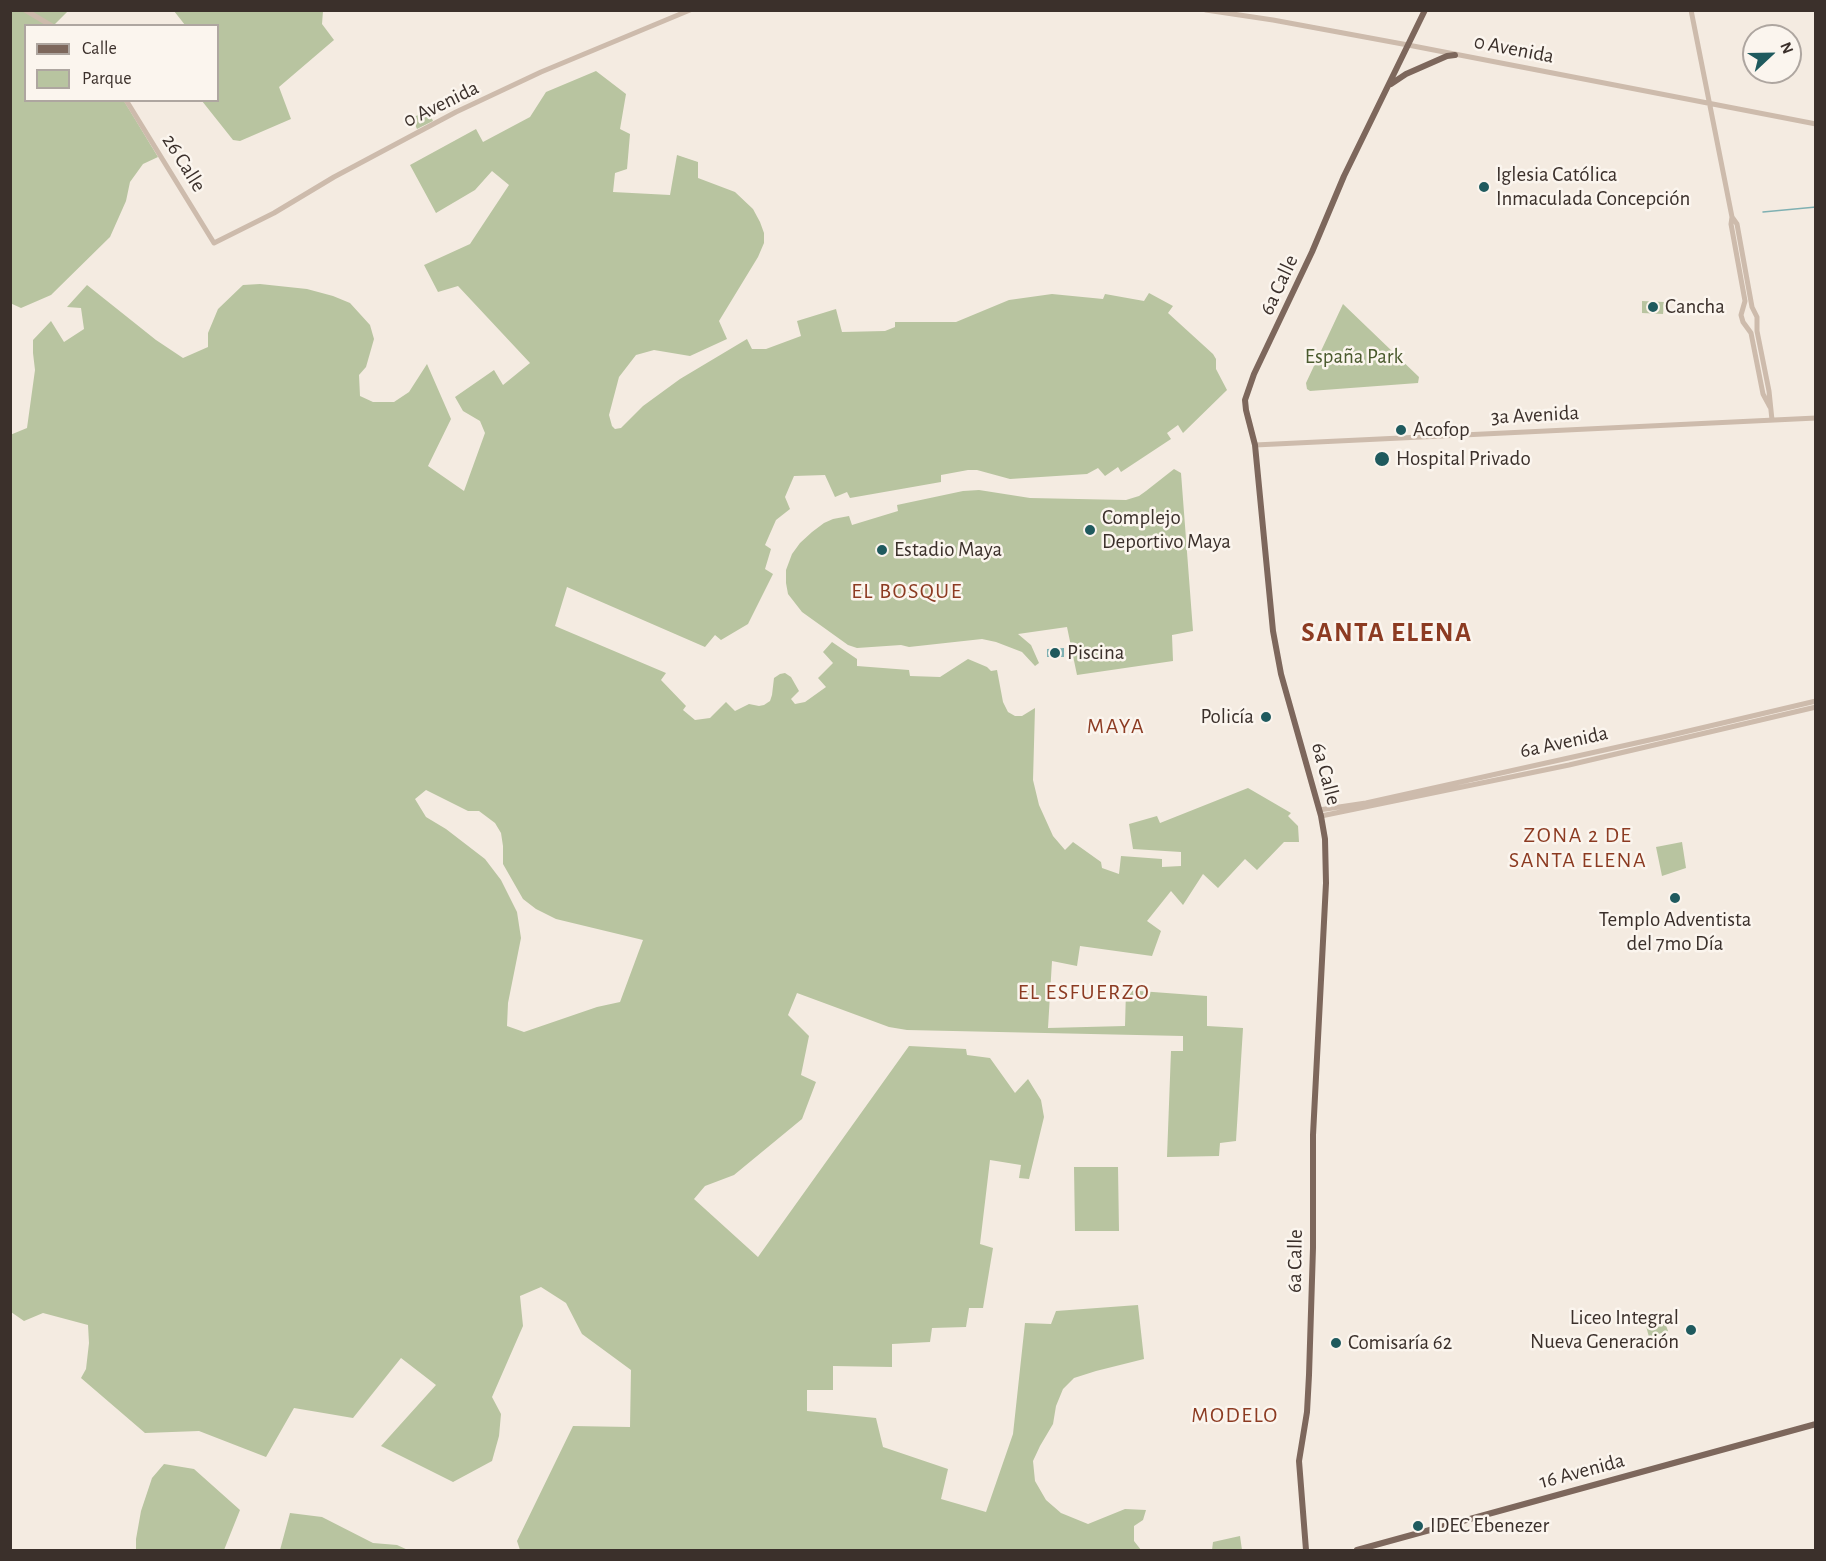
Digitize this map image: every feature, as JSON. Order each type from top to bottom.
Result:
[{"type":"main road","name":"6a Calle","points":[[1306,1551],[1299,1461],[1307,1412],[1309,1375],[1313,1248],[1313,1135],[1326,883],[1325,839],[1320,813],[1281,674],[1273,631],[1255,445],[1245,400],[1247,390],[1312,252],[1344,176],[1425,10]]},
{"type":"main road","points":[[1389,85],[1406,74],[1447,56],[1455,55]]},
{"type":"main road","name":"16 Avenida","points":[[1357,1551],[1815,1424]]},
{"type":"street","points":[[25,10],[49,24]]},
{"type":"street","name":"0 Avenida","points":[[214,243],[274,213],[334,177],[456,112],[541,72],[690,10]]},
{"type":"street","name":"0 Avenida","points":[[1206,10],[1408,45],[1815,124]]},
{"type":"street","points":[[1691,10],[1732,216],[1731,224],[1745,301],[1741,315],[1751,333],[1763,393],[1770,407]]},
{"type":"street","name":"26 Calle","points":[[127,102],[214,243]]},
{"type":"street","points":[[1732,216],[1737,224],[1752,307],[1756,317],[1772,420]]},
{"type":"street","name":"3a Avenida","points":[[1255,445],[1815,418]]},
{"type":"street","name":"6a Avenida","points":[[1320,813],[1815,701]]},
{"type":"street","name":"6a Avenida","points":[[1320,813],[1569,765],[1815,707]]},
{"type":"green space","points":[[10,11],[68,11],[55,24],[24,24],[24,102],[125,102],[158,157],[143,164],[130,182],[126,201],[110,237],[51,295],[21,308],[10,303]]},
{"type":"green space","points":[[174,11],[323,11],[322,24],[334,40],[279,87],[291,119],[240,141],[233,140],[203,102],[219,102],[219,24],[184,24]]},
{"type":"green space","points":[[596,71],[626,94],[620,129],[630,134],[627,169],[615,173],[613,192],[670,195],[677,155],[698,162],[698,178],[735,192],[753,209],[764,233],[764,243],[758,257],[719,321],[727,339],[690,356],[654,350],[636,355],[619,377],[609,415],[615,429],[621,428],[643,406],[680,379],[747,339],[752,349],[766,349],[801,336],[797,321],[836,309],[842,332],[885,331],[895,327],[895,322],[956,322],[1009,300],[1052,294],[1103,299],[1105,294],[1144,301],[1149,293],[1173,306],[1168,313],[1216,359],[1216,369],[1227,390],[1183,433],[1178,425],[1167,433],[1171,439],[1121,472],[1118,467],[1105,476],[1098,468],[1087,474],[1010,479],[977,470],[968,470],[941,475],[941,482],[850,498],[847,492],[835,497],[825,475],[794,476],[785,497],[790,509],[776,520],[765,545],[771,549],[765,569],[773,574],[748,624],[721,640],[715,635],[705,647],[567,587],[555,626],[666,673],[661,680],[686,706],[683,710],[695,720],[710,718],[726,702],[735,711],[749,704],[764,705],[770,701],[774,678],[785,673],[791,677],[799,691],[791,699],[795,704],[805,702],[826,687],[818,678],[833,663],[823,652],[832,642],[857,659],[857,666],[909,670],[910,676],[940,677],[968,659],[991,671],[997,670],[1003,702],[1008,712],[1015,716],[1022,716],[1035,708],[1033,780],[1039,805],[1053,836],[1065,850],[1073,842],[1101,862],[1102,868],[1119,874],[1121,856],[1162,859],[1162,867],[1181,866],[1181,852],[1133,849],[1129,824],[1157,816],[1160,823],[1248,788],[1291,813],[1288,816],[1298,826],[1299,842],[1284,842],[1257,870],[1245,859],[1218,888],[1203,874],[1183,905],[1171,891],[1147,921],[1161,931],[1152,956],[1080,946],[1077,966],[1052,961],[1048,1028],[1125,1026],[1126,990],[1207,996],[1207,1026],[1243,1028],[1236,1141],[1220,1143],[1219,1156],[1167,1157],[1171,1051],[1183,1051],[1183,1036],[907,1030],[889,1027],[797,993],[788,1015],[809,1036],[801,1075],[816,1082],[802,1119],[734,1175],[705,1186],[694,1199],[758,1257],[909,1046],[966,1049],[967,1055],[990,1058],[1015,1093],[1028,1079],[1041,1100],[1044,1117],[1029,1179],[1019,1178],[1021,1165],[990,1160],[980,1244],[993,1248],[983,1308],[969,1308],[966,1327],[932,1328],[930,1342],[892,1344],[892,1367],[833,1366],[833,1390],[807,1390],[807,1411],[876,1418],[883,1447],[948,1469],[941,1499],[986,1512],[1013,1434],[1025,1323],[1051,1324],[1056,1311],[1138,1305],[1144,1359],[1074,1378],[1063,1389],[1056,1406],[1053,1424],[1033,1461],[1035,1481],[1046,1500],[1061,1513],[1088,1524],[1125,1509],[1146,1510],[1143,1520],[1134,1526],[1134,1541],[1141,1550],[520,1550],[517,1541],[573,1426],[630,1427],[631,1370],[582,1334],[566,1303],[541,1287],[520,1296],[523,1326],[492,1397],[501,1414],[499,1436],[492,1461],[453,1482],[381,1446],[436,1385],[401,1358],[353,1418],[294,1408],[266,1457],[199,1431],[145,1433],[81,1378],[86,1369],[89,1343],[88,1325],[43,1313],[24,1321],[11,1312],[10,435],[27,428],[35,370],[33,340],[51,321],[64,342],[84,329],[81,308],[67,307],[87,285],[156,340],[183,358],[208,347],[208,333],[218,309],[243,285],[260,284],[307,289],[333,296],[350,303],[370,325],[374,339],[366,367],[359,375],[360,396],[373,402],[394,402],[409,392],[427,364],[451,419],[428,466],[464,491],[485,433],[480,421],[463,411],[455,397],[494,370],[503,385],[530,363],[458,286],[438,292],[424,265],[470,244],[509,185],[492,171],[475,190],[436,213],[410,165],[476,129],[483,142],[530,117],[546,92]],"holes":[[[426,790],[468,811],[479,811],[495,823],[501,833],[503,864],[523,899],[536,909],[556,919],[643,940],[620,1002],[597,1007],[524,1032],[507,1026],[508,1003],[521,938],[517,912],[501,880],[485,859],[446,829],[426,817],[415,799]]]},
{"type":"green space","points":[[428,110],[433,121],[417,129],[412,118]]},
{"type":"green space","name":"Cancha","points":[[1642,301],[1664,302],[1663,314],[1642,313]]},
{"type":"green space","name":"España Park","points":[[1343,304],[1419,377],[1418,383],[1310,391],[1307,389],[1306,383]]},
{"type":"green space","points":[[1174,469],[1181,473],[1193,631],[1172,635],[1173,661],[1077,675],[1067,627],[1018,634],[1031,645],[1039,663],[1035,666],[1022,652],[982,639],[909,647],[901,645],[857,648],[848,645],[802,612],[788,594],[786,570],[792,554],[812,532],[833,519],[849,516],[852,525],[898,511],[897,505],[963,491],[979,490],[1030,498],[1126,500],[1139,496]]},
{"type":"green space","points":[[1682,842],[1686,868],[1662,876],[1656,847]]},
{"type":"green space","points":[[1074,1167],[1118,1167],[1119,1231],[1075,1231]]},
{"type":"green space","points":[[1664,1320],[1668,1331],[1649,1337],[1646,1326]]},
{"type":"green space","points":[[164,1464],[194,1469],[240,1510],[224,1550],[136,1550],[141,1511],[152,1478]]},
{"type":"green space","points":[[290,1513],[322,1517],[373,1543],[397,1545],[408,1550],[280,1550]]},
{"type":"green space","points":[[1240,1536],[1242,1550],[1212,1550],[1213,1542]]},
{"type":"water","name":"Piscina","points":[[1064,648],[1064,657],[1047,657],[1047,649]]},
{"type":"waterway","points":[[1763,212],[1816,207]]},
{"type":"place","name":"Iglesia Católica Inmaculada Concepción","points":[[1484,187]]},
{"type":"place","name":"Cancha","points":[[1653,307]]},
{"type":"place","name":"Acofop","points":[[1401,430]]},
{"type":"place","name":"Hospital Privado","points":[[1382,459]]},
{"type":"place","name":"Complejo Deportivo Maya","points":[[1090,530]]},
{"type":"place","name":"Estadio Maya","points":[[882,550]]},
{"type":"place","name":"Piscina","points":[[1055,653]]},
{"type":"place","name":"Policía","points":[[1266,717]]},
{"type":"place","name":"Templo Adventista del 7mo Día","points":[[1675,898]]},
{"type":"place","name":"Liceo Integral Nueva Generación","points":[[1691,1330]]},
{"type":"place","name":"Comisaría 62","points":[[1336,1343]]},
{"type":"place","name":"IDEC Ebenezer","points":[[1418,1526]]},
{"type":"district","name":"EL BOSQUE","points":[[907,591]]},
{"type":"district","name":"SANTA ELENA","points":[[1387,633]]},
{"type":"district","name":"MAYA","points":[[1116,726]]},
{"type":"district","name":"ZONA 2 DE SANTA ELENA","points":[[1578,848]]},
{"type":"district","name":"EL ESFUERZO","points":[[1084,992]]},
{"type":"district","name":"MODELO","points":[[1235,1415]]}]
